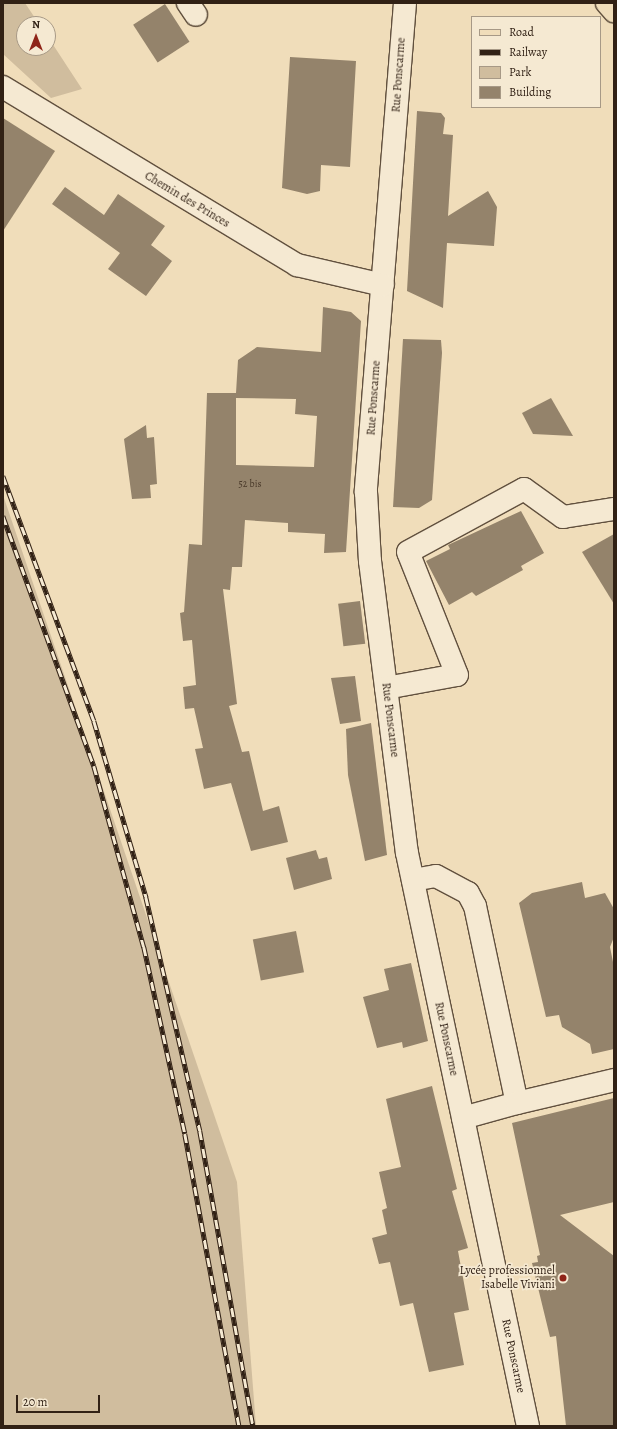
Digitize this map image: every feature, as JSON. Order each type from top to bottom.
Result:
[{"type":"main road","points":[[607,3],[614,11]]},
{"type":"street","name":"Rue Ponscarme","points":[[405,3],[366,492],[370,561],[413,880],[528,1426]]},
{"type":"street","name":"Chemin des Princes","points":[[3,87],[297,265],[383,285]]},
{"type":"street","points":[[386,688],[457,674],[408,552],[524,489],[563,517],[614,509]]},
{"type":"street","points":[[413,880],[436,876],[468,893],[475,906],[517,1103]]},
{"type":"street","points":[[463,1118],[517,1103],[614,1080]]},
{"type":"green space","points":[[3,3],[25,3],[34,16],[16,16],[16,56],[56,56],[56,49],[82,89],[51,98],[3,54]]},
{"type":"green space","points":[[3,495],[237,1182],[256,1426],[3,1426]]},
{"type":"building","points":[[165,4],[190,42],[158,62],[133,25]]},
{"type":"building","points":[[290,57],[356,61],[350,167],[321,165],[320,191],[307,194],[282,188]]},
{"type":"building","points":[[417,111],[441,113],[445,118],[443,134],[453,135],[448,216],[488,191],[497,207],[494,246],[447,243],[443,308],[407,291]]},
{"type":"building","points":[[3,118],[55,151],[3,231]]},
{"type":"building","points":[[65,187],[104,215],[118,194],[165,226],[151,245],[172,261],[146,296],[108,269],[120,253],[52,204]]},
{"type":"building","points":[[323,307],[351,312],[361,321],[346,552],[324,553],[325,534],[288,532],[288,523],[245,520],[242,567],[232,567],[230,590],[223,589],[237,704],[229,706],[242,752],[249,751],[263,811],[279,806],[288,842],[251,851],[231,783],[204,789],[195,749],[203,748],[194,708],[185,709],[183,687],[196,685],[192,640],[183,641],[180,613],[184,612],[189,544],[202,545],[207,393],[236,393],[238,360],[257,347],[321,352]],"holes":[[[236,398],[296,399],[295,414],[317,416],[314,467],[236,465]]]},
{"type":"building","points":[[403,339],[441,340],[442,353],[432,500],[419,508],[393,507]]},
{"type":"building","points":[[551,398],[573,436],[533,434],[522,413]]},
{"type":"building","points":[[146,425],[147,438],[154,437],[157,484],[150,485],[151,498],[132,499],[124,439]]},
{"type":"building","points":[[521,511],[544,553],[521,566],[523,570],[476,596],[472,592],[449,605],[426,561],[450,549],[448,545]]},
{"type":"building","points":[[614,534],[614,604],[582,552]]},
{"type":"building","points":[[360,601],[365,644],[343,646],[338,604]]},
{"type":"building","points":[[355,676],[361,721],[340,724],[331,678]]},
{"type":"building","points":[[371,723],[387,855],[365,861],[348,775],[346,729]]},
{"type":"building","points":[[316,850],[319,859],[327,857],[332,879],[294,890],[286,858]]},
{"type":"building","points":[[582,882],[585,898],[605,893],[614,909],[614,937],[610,947],[614,967],[614,1049],[592,1054],[590,1044],[562,1027],[559,1015],[546,1017],[519,903],[532,893]]},
{"type":"building","points":[[296,931],[304,972],[261,981],[253,939]]},
{"type":"building","points":[[411,963],[428,1041],[403,1048],[402,1042],[377,1048],[363,997],[389,990],[384,969]]},
{"type":"building","points":[[432,1086],[457,1189],[452,1191],[468,1248],[458,1251],[469,1310],[454,1313],[464,1365],[429,1372],[413,1303],[400,1306],[390,1262],[379,1264],[372,1238],[387,1234],[382,1210],[387,1208],[379,1172],[401,1167],[386,1099]]},
{"type":"building","name":"Lycée professionnel Isabelle Viviani","points":[[614,1098],[614,1202],[560,1215],[614,1256],[614,1426],[566,1426],[556,1336],[550,1337],[532,1263],[538,1262],[537,1256],[540,1255],[512,1123]]},
{"type":"railway","points":[[3,476],[94,721],[146,897],[200,1131],[253,1426]]},
{"type":"railway","points":[[3,516],[94,766],[144,947],[185,1134],[239,1426]]},
{"type":"place","name":"Lycée professionnel Isabelle Viviani","points":[[563,1278]]}]
